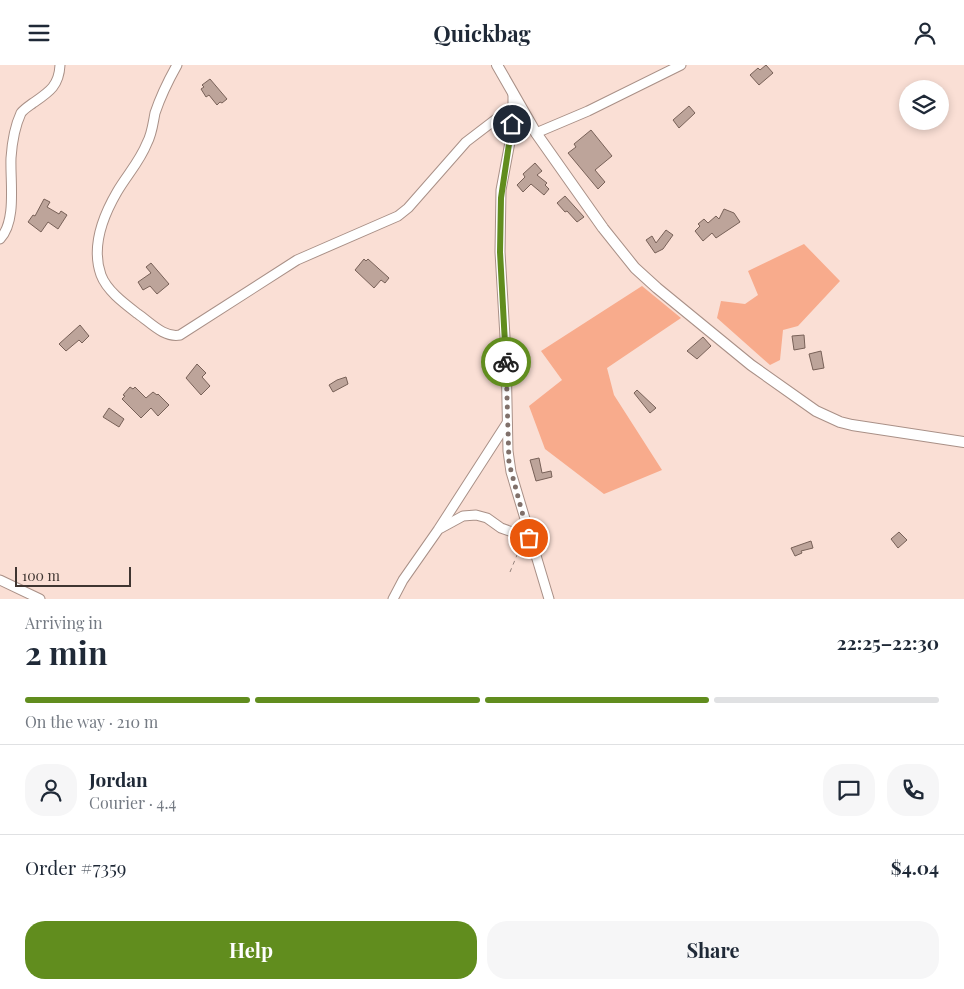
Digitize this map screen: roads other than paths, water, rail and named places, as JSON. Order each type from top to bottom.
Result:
[{"type":"street","points":[[0,239],[6,232],[10,211],[11,157],[15,129],[22,111],[55,85],[59,76],[60,65]]},
{"type":"street","points":[[178,65],[164,86],[148,141],[139,160],[117,192],[100,229],[97,248],[101,275],[110,289],[135,312],[166,334],[172,336],[180,335],[297,260],[398,216],[408,208],[466,142],[514,106]]},
{"type":"street","points":[[497,65],[536,133],[603,228],[635,268],[751,365],[816,411],[840,422],[964,442]]},
{"type":"street","points":[[536,133],[595,107],[681,65]]},
{"type":"street","points":[[513,93],[514,106],[501,198],[500,252],[506,354],[509,463],[527,537],[549,599]]},
{"type":"street","points":[[393,599],[403,580],[507,423]]},
{"type":"street","points":[[438,529],[463,516],[476,515],[487,518],[501,528],[527,537]]},
{"type":"street","points":[[0,580],[40,599]]}]
